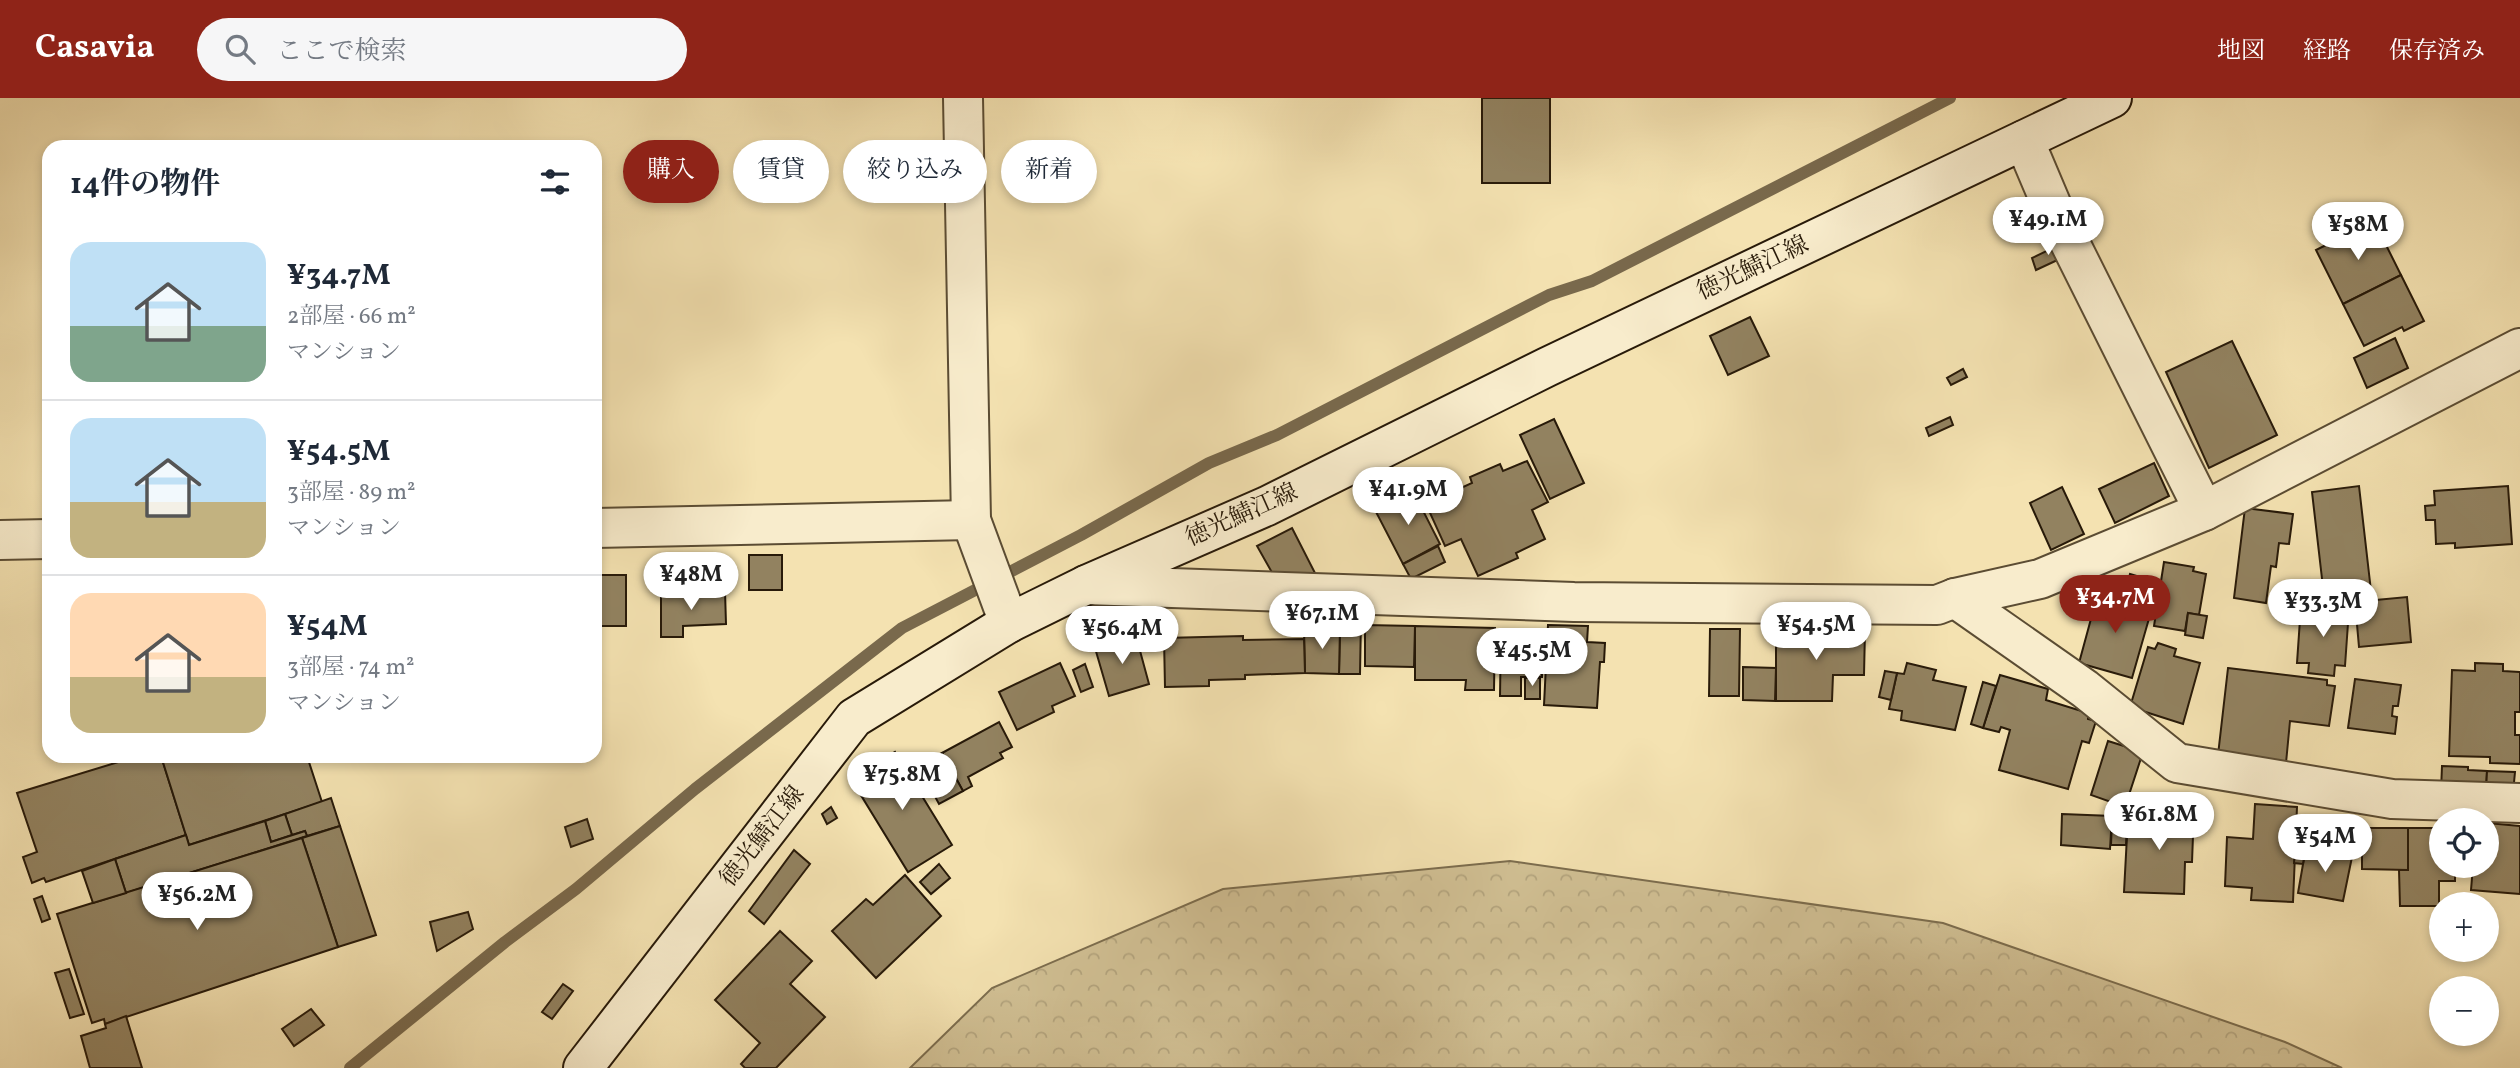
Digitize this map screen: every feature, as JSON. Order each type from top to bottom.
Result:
[{"type":"street","points":[[963,98],[971,520],[1009,622]]},
{"type":"street","name":"徳光鯖江線","points":[[583,1068],[854,718],[1009,622],[1086,585],[1267,506],[1547,367],[2112,98]]},
{"type":"street","points":[[2024,140],[2054,211],[2204,511]]},
{"type":"street","points":[[1086,585],[1574,602],[1937,605],[1955,598],[2040,579],[2204,511],[2520,348]]},
{"type":"street","points":[[602,528],[971,520]]},
{"type":"street","points":[[0,540],[42,539]]},
{"type":"street","points":[[1955,598],[2085,689],[2177,763],[2392,799],[2520,803]]},
{"type":"green space","points":[[1510,861],[1943,923],[2285,1042],[2342,1068],[910,1068],[992,988],[1223,889]]},
{"type":"building","points":[[1482,98],[1550,98],[1550,183],[1482,183]]},
{"type":"building","points":[[2374,221],[2401,275],[2343,304],[2316,250]]},
{"type":"building","points":[[2059,245],[2064,257],[2036,270],[2032,258]]},
{"type":"building","points":[[2401,275],[2424,321],[2404,331],[2402,327],[2364,346],[2343,304]]},
{"type":"building","points":[[1750,317],[1769,356],[1728,375],[1710,336]]},
{"type":"building","points":[[2395,338],[2408,368],[2367,388],[2354,358]]},
{"type":"building","points":[[2232,341],[2277,435],[2209,468],[2166,372]]},
{"type":"building","points":[[1963,369],[1967,377],[1951,385],[1947,378]]},
{"type":"building","points":[[1950,417],[1953,425],[1929,436],[1926,428]]},
{"type":"building","points":[[1554,419],[1584,483],[1550,499],[1520,435]]},
{"type":"building","points":[[1527,461],[1548,502],[1532,510],[1545,539],[1516,553],[1518,558],[1478,576],[1461,539],[1445,546],[1426,504],[1472,483],[1470,477],[1500,464],[1503,471]]},
{"type":"building","points":[[2154,463],[2169,496],[2115,523],[2099,489]]},
{"type":"building","points":[[2359,486],[2371,591],[2324,596],[2312,492]]},
{"type":"building","points":[[2508,486],[2512,544],[2455,548],[2455,543],[2436,544],[2435,520],[2426,520],[2425,506],[2435,505],[2434,491]]},
{"type":"building","points":[[2062,487],[2084,534],[2051,550],[2030,503]]},
{"type":"building","points":[[1413,491],[1440,544],[1403,564],[1375,510]]},
{"type":"building","points":[[2245,508],[2293,514],[2289,544],[2279,543],[2276,567],[2271,566],[2266,603],[2234,598]]},
{"type":"building","points":[[1292,528],[1316,575],[1274,576],[1257,546]]},
{"type":"building","points":[[1438,546],[1445,562],[1411,579],[1403,564]]},
{"type":"building","points":[[749,555],[782,555],[782,590],[749,590]]},
{"type":"building","points":[[2164,562],[2194,567],[2193,571],[2206,574],[2199,615],[2188,613],[2185,631],[2154,626]]},
{"type":"building","points":[[2130,574],[2150,580],[2144,605],[2123,600]]},
{"type":"building","points":[[602,575],[626,575],[626,626],[602,626]]},
{"type":"building","points":[[725,591],[726,624],[683,626],[683,637],[661,637],[661,593],[685,593],[685,598],[698,598],[698,592]]},
{"type":"building","points":[[2098,593],[2152,608],[2132,678],[2079,663]]},
{"type":"building","points":[[2407,597],[2411,642],[2359,647],[2355,602]]},
{"type":"building","points":[[2301,605],[2349,609],[2345,666],[2335,665],[2334,676],[2308,673],[2309,663],[2297,663]]},
{"type":"building","points":[[2188,613],[2207,616],[2203,638],[2185,635]]},
{"type":"building","points":[[1334,619],[1361,619],[1360,674],[1339,674],[1340,628],[1334,628]]},
{"type":"building","points":[[1365,625],[1415,626],[1414,667],[1365,666]]},
{"type":"building","points":[[1548,625],[1588,626],[1587,642],[1605,643],[1604,662],[1600,662],[1597,708],[1544,705]]},
{"type":"building","points":[[1415,626],[1495,628],[1494,690],[1465,690],[1466,680],[1415,680]]},
{"type":"building","points":[[1340,628],[1339,674],[1305,673],[1304,629]]},
{"type":"building","points":[[1710,629],[1740,629],[1739,696],[1709,696]]},
{"type":"building","points":[[1501,630],[1542,630],[1542,677],[1521,677],[1521,696],[1500,696]]},
{"type":"building","points":[[1776,630],[1865,630],[1864,675],[1833,675],[1832,701],[1776,701]]},
{"type":"building","points":[[1136,636],[1149,684],[1109,696],[1095,648]]},
{"type":"building","points":[[1243,636],[1243,640],[1304,639],[1305,673],[1245,675],[1245,679],[1209,680],[1209,686],[1165,687],[1164,638]]},
{"type":"building","points":[[2158,643],[2176,649],[2174,656],[2200,663],[2183,724],[2130,707],[2148,647],[2155,649]]},
{"type":"building","points":[[1060,663],[1075,696],[1052,706],[1054,712],[1017,730],[999,692]]},
{"type":"building","points":[[1907,663],[1936,670],[1933,680],[1966,687],[1955,730],[1901,720],[1902,711],[1889,709],[1897,673],[1904,674]]},
{"type":"building","points":[[2475,663],[2503,664],[2503,671],[2520,672],[2520,712],[2515,712],[2515,735],[2520,735],[2520,764],[2490,763],[2490,757],[2449,756],[2452,670],[2475,671]]},
{"type":"building","points":[[1085,664],[1093,687],[1081,692],[1073,670]]},
{"type":"building","points":[[1743,667],[1776,668],[1775,701],[1743,700]]},
{"type":"building","points":[[2228,668],[2327,680],[2327,685],[2335,686],[2329,726],[2290,721],[2286,763],[2218,755]]},
{"type":"building","points":[[1885,671],[1897,673],[1891,700],[1879,697]]},
{"type":"building","points":[[2000,675],[2048,689],[2046,700],[2088,713],[2088,719],[2096,721],[2089,743],[2082,741],[2068,789],[1999,770],[2010,730],[2001,727],[1999,732],[1983,728]]},
{"type":"building","points":[[1525,678],[1540,678],[1540,699],[1525,699]]},
{"type":"building","points":[[2355,679],[2401,685],[2398,706],[2393,706],[2392,716],[2397,717],[2395,734],[2348,728]]},
{"type":"building","points":[[1983,682],[1996,686],[1983,728],[1971,724]]},
{"type":"building","points":[[999,722],[1012,747],[1000,753],[1003,758],[968,777],[972,786],[963,791],[942,753]]},
{"type":"building","points":[[2108,741],[2143,752],[2125,807],[2091,795]]},
{"type":"building","points":[[895,752],[952,845],[908,872],[851,779]]},
{"type":"building","points":[[942,753],[963,791],[939,804],[918,765]]},
{"type":"building","points":[[115,763],[163,763],[186,835],[46,882],[44,878],[32,883],[23,857],[37,852],[17,793]]},
{"type":"building","points":[[163,763],[309,763],[322,802],[189,845]]},
{"type":"building","points":[[2442,766],[2487,771],[2486,791],[2441,791]]},
{"type":"building","points":[[2487,771],[2515,772],[2513,793],[2486,791]]},
{"type":"building","points":[[331,798],[340,826],[307,836],[305,831],[292,835],[285,814]]},
{"type":"building","points":[[2255,804],[2297,807],[2293,902],[2251,900],[2252,888],[2225,886],[2227,837],[2253,839]]},
{"type":"building","points":[[831,807],[837,818],[827,824],[822,814]]},
{"type":"building","points":[[2152,808],[2194,810],[2192,862],[2185,862],[2184,894],[2124,892],[2128,817],[2152,818]]},
{"type":"building","points":[[285,814],[292,835],[271,842],[265,821]]},
{"type":"building","points":[[2062,814],[2112,816],[2110,849],[2061,845]]},
{"type":"building","points":[[587,819],[593,839],[571,847],[565,827]]},
{"type":"building","points":[[2112,820],[2127,821],[2126,845],[2111,845]]},
{"type":"building","points":[[265,821],[271,842],[305,831],[307,836],[126,893],[115,859],[186,835],[189,845]]},
{"type":"building","points":[[2499,824],[2520,826],[2520,894],[2471,890],[2472,878],[2499,878]]},
{"type":"building","points":[[340,826],[376,935],[338,947],[302,838]]},
{"type":"building","points":[[2362,828],[2408,828],[2408,870],[2362,869]]},
{"type":"building","points":[[2408,828],[2429,828],[2429,878],[2455,878],[2455,881],[2439,881],[2439,892],[2429,892],[2429,906],[2400,906],[2399,870],[2408,870]]},
{"type":"building","points":[[302,838],[338,947],[105,1024],[104,1019],[92,1023],[57,914]]},
{"type":"building","points":[[2328,841],[2353,847],[2352,857],[2325,851]]},
{"type":"building","points":[[2306,847],[2352,857],[2343,901],[2298,893]]},
{"type":"building","points":[[794,850],[810,864],[764,924],[749,911]]},
{"type":"building","points":[[2295,851],[2305,852],[2303,864],[2294,863]]},
{"type":"building","points":[[115,859],[126,893],[93,903],[82,871]]},
{"type":"building","points":[[939,864],[950,878],[931,894],[920,882]]},
{"type":"building","points":[[905,875],[941,916],[876,978],[832,931],[866,899],[873,905]]},
{"type":"building","points":[[42,896],[50,919],[42,922],[34,899]]},
{"type":"building","points":[[468,912],[473,929],[437,951],[430,922]]},
{"type":"building","points":[[780,931],[812,961],[790,984],[825,1017],[776,1068],[745,1068],[741,1064],[760,1043],[715,1000]]},
{"type":"building","points":[[69,969],[84,1014],[70,1018],[55,973]]},
{"type":"building","points":[[563,984],[573,991],[552,1019],[542,1012]]},
{"type":"building","points":[[311,1009],[324,1025],[294,1046],[282,1029]]},
{"type":"building","points":[[126,1016],[142,1068],[90,1068],[81,1036],[106,1028],[105,1024]]},
{"type":"waterway","points":[[350,1068],[505,942],[576,889],[695,789],[902,628],[1081,535],[1209,463],[1277,435],[1549,295],[1592,281],[1950,98]]}]
